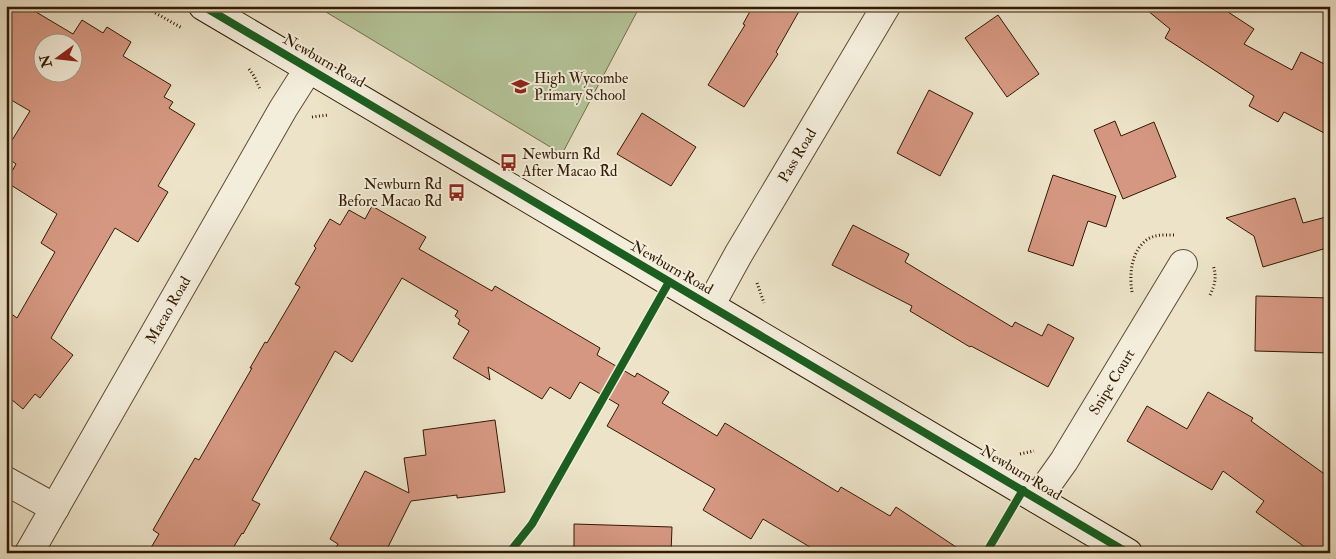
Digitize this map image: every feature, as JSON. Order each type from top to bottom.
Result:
[{"type":"street","name":"Newburn Road","points":[[203,6],[1128,553]]},
{"type":"street","name":"Pass Road","points":[[710,306],[738,255],[886,6]]},
{"type":"street","name":"Macao Road","points":[[29,553],[309,68]]},
{"type":"street","name":"Snipe Court","points":[[1037,499],[1064,461],[1183,264]]},
{"type":"street","points":[[6,481],[55,508]]},
{"type":"green space","name":"High Wycombe Primary School","points":[[316,6],[640,6],[562,154]]},
{"type":"building","points":[[6,6],[26,6],[70,32],[32,32],[32,82],[82,82],[82,32],[74,32],[82,20],[103,33],[107,27],[131,42],[123,56],[171,85],[164,97],[173,102],[169,108],[195,124],[158,186],[168,192],[138,242],[115,228],[51,338],[73,355],[40,398],[35,394],[23,409],[6,395],[6,310],[17,318],[55,252],[41,243],[57,214],[6,182],[16,164],[6,157],[6,150],[30,111],[6,97]]},
{"type":"building","points":[[753,6],[802,6],[776,52],[778,54],[744,107],[708,85],[745,25],[743,24]]},
{"type":"building","points":[[1142,6],[1219,6],[1254,29],[1244,44],[1292,70],[1301,52],[1330,67],[1330,136],[1284,112],[1278,122],[1249,106],[1254,96],[1165,38],[1170,29]]},
{"type":"building","points":[[998,15],[1039,74],[1007,97],[965,38]]},
{"type":"building","points":[[929,90],[973,113],[940,176],[897,153]]},
{"type":"building","points":[[642,113],[696,147],[671,186],[617,154]]},
{"type":"building","points":[[1115,121],[1121,136],[1154,122],[1176,177],[1123,199],[1094,130]]},
{"type":"building","points":[[1053,175],[1116,196],[1106,227],[1088,221],[1073,266],[1028,251]]},
{"type":"building","points":[[1295,198],[1303,223],[1330,216],[1330,247],[1263,267],[1254,236],[1226,218]]},
{"type":"building","points":[[372,206],[426,237],[419,249],[492,291],[495,286],[600,348],[597,355],[635,377],[637,373],[669,392],[662,403],[717,436],[725,423],[838,492],[841,487],[890,516],[896,507],[965,553],[820,553],[763,519],[751,539],[703,510],[715,489],[607,426],[619,405],[580,382],[570,399],[550,387],[542,399],[488,367],[490,380],[453,358],[469,331],[458,324],[460,320],[455,316],[458,311],[402,278],[352,362],[335,351],[252,500],[260,504],[230,553],[148,553],[159,534],[153,530],[195,458],[199,460],[265,342],[267,343],[300,287],[295,284],[330,219],[340,225],[349,210],[365,219]]},
{"type":"building","points":[[853,225],[909,254],[905,262],[1012,327],[1015,322],[1042,336],[1048,324],[1074,338],[1048,387],[970,347],[910,311],[912,306],[832,265]]},
{"type":"building","points":[[1256,296],[1330,298],[1330,353],[1255,351]]},
{"type":"building","points":[[1208,392],[1253,418],[1251,421],[1330,478],[1330,553],[1313,553],[1256,512],[1264,501],[1223,471],[1212,490],[1127,441],[1147,406],[1187,429]]},
{"type":"building","points":[[495,420],[505,492],[457,498],[457,495],[411,501],[385,553],[333,553],[338,544],[330,539],[365,471],[409,493],[404,458],[426,455],[423,430]]},
{"type":"building","points":[[574,524],[672,527],[671,553],[574,553]]},
{"type":"cycle path","points":[[203,6],[1128,553]]},
{"type":"cycle path","points":[[509,553],[532,524],[669,282]]},
{"type":"cycle path","points":[[986,553],[1023,490]]},
{"type":"place","name":"High Wycombe Primary School","points":[[520,87]]},
{"type":"place","name":"Newburn Rd After Macao Rd","points":[[508,163]]},
{"type":"place","name":"Newburn Rd Before Macao Rd","points":[[456,193]]}]
